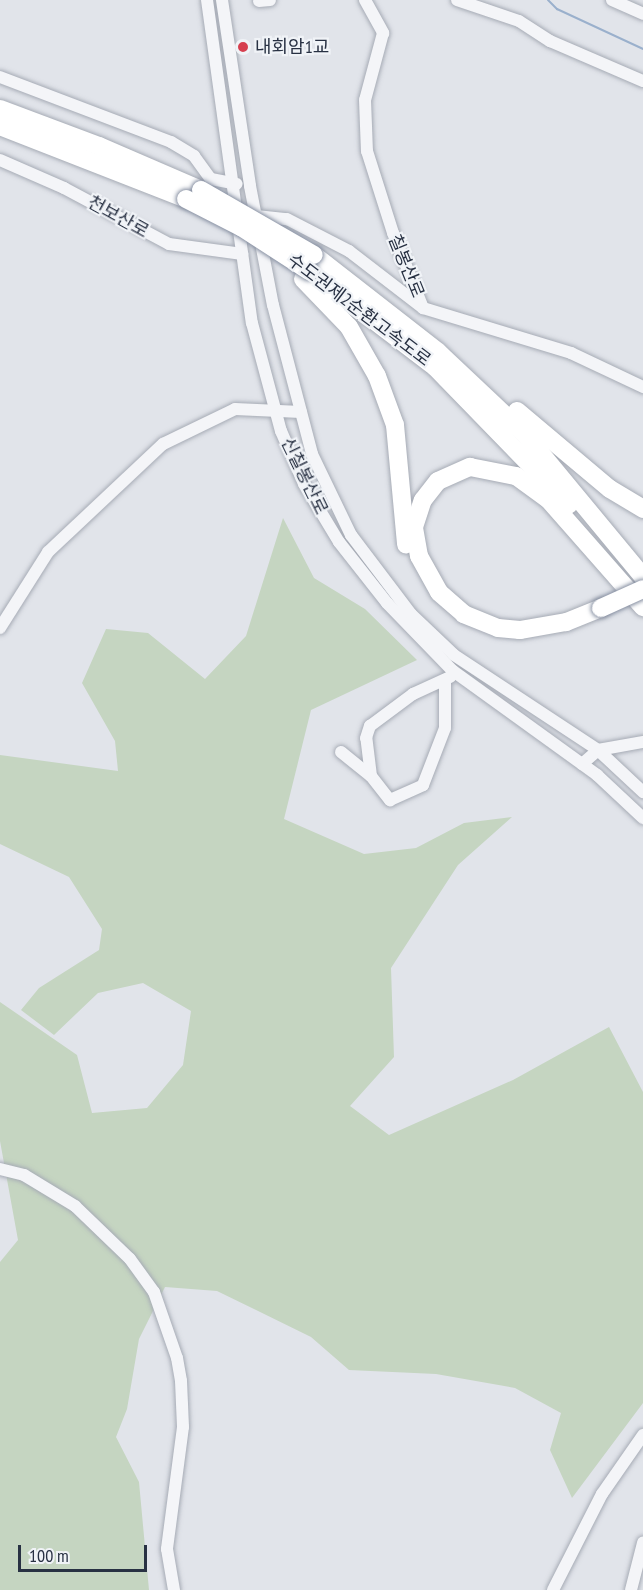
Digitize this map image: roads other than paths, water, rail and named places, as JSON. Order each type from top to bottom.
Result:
[{"type":"highway","name":"수도권제2순환고속도로","points":[[0,109],[99,146],[309,268],[374,298],[438,352],[524,433],[643,577]]},
{"type":"highway","points":[[0,126],[120,170],[193,200],[309,268],[349,327],[377,376],[395,425],[408,553],[414,573],[425,588],[455,618],[486,635],[505,638],[561,634],[643,589]]},
{"type":"highway","name":"수도권제2순환고속도로","points":[[309,268],[435,367],[581,518],[643,599]]},
{"type":"highway","points":[[374,298],[439,344],[610,489],[643,509]]},
{"type":"highway","points":[[643,599],[602,612],[566,622],[520,630],[498,628],[464,614],[439,592],[419,556],[414,527],[423,500],[438,481],[464,469],[480,468],[516,476],[548,499],[643,607]]},
{"type":"street","name":"신칠봉산로","points":[[207,0],[252,323],[275,408],[304,484],[339,542],[387,603],[455,672],[582,764],[643,818]]},
{"type":"street","name":"신칠봉산로","points":[[222,0],[250,186],[273,305],[312,454],[351,535],[411,614],[454,655],[598,750],[643,792]]},
{"type":"street","name":"칠봉산로","points":[[365,0],[382,33],[365,100],[367,151],[393,233],[423,308],[571,353],[643,387]]},
{"type":"street","points":[[458,0],[519,21],[550,41],[643,81]]},
{"type":"street","points":[[612,0],[643,14]]},
{"type":"street","points":[[0,77],[171,142],[194,156],[211,179],[250,186]]},
{"type":"street","name":"천보산로","points":[[0,160],[48,180],[169,244],[242,254]]},
{"type":"street","points":[[256,216],[287,219],[349,251],[423,308]]},
{"type":"street","points":[[0,628],[48,552],[163,444],[235,409],[275,408],[301,412]]},
{"type":"street","points":[[371,776],[366,738],[370,726],[413,694],[446,682],[455,672]]},
{"type":"street","points":[[341,752],[371,776],[390,800],[426,782],[445,728],[446,682]]},
{"type":"street","points":[[582,764],[598,750],[643,742]]},
{"type":"street","points":[[0,1169],[24,1175],[75,1206],[130,1259],[153,1292],[177,1359],[181,1381],[183,1427],[167,1549],[174,1590]]},
{"type":"street","points":[[553,1590],[602,1494],[643,1435]]},
{"type":"street","points":[[631,1590],[643,1543]]},
{"type":"waterway","points":[[548,0],[557,9],[643,49]]},
{"type":"place","name":"내회암1교","points":[[243,47]]}]
